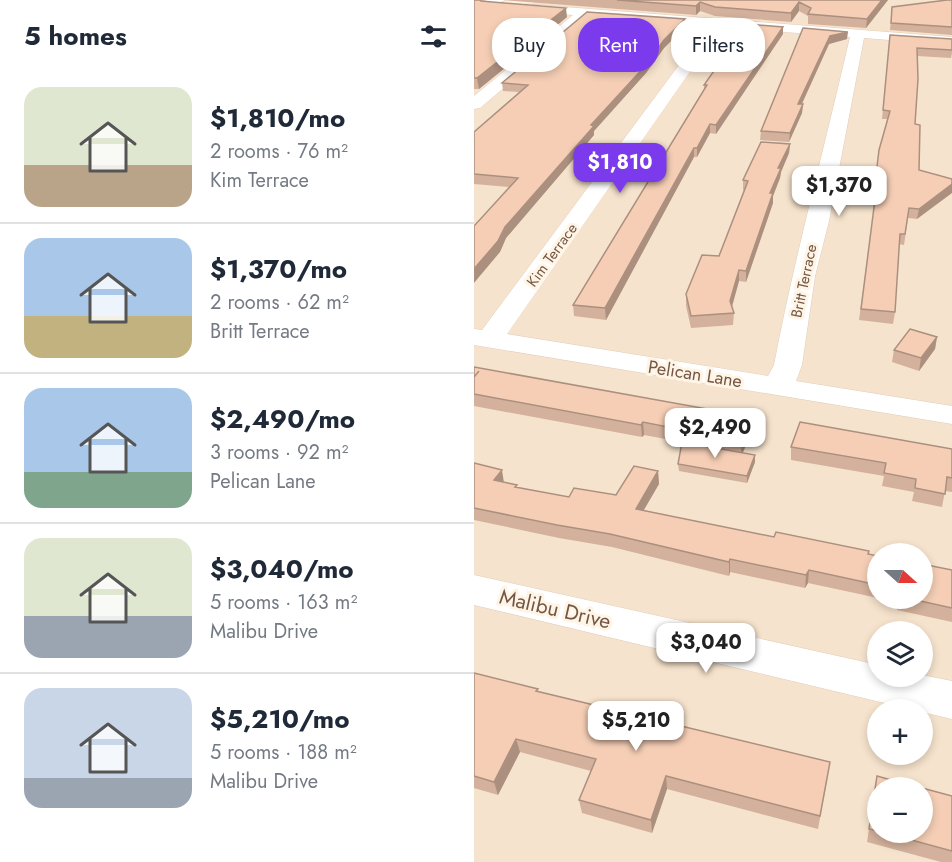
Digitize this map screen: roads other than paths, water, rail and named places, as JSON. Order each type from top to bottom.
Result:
[{"type":"street","points":[[480,6],[500,0]]},
{"type":"street","points":[[480,6],[671,19]]},
{"type":"street","points":[[474,104],[585,12]]},
{"type":"street","points":[[765,27],[952,41]]},
{"type":"street","name":"Britt Terrace","points":[[778,387],[788,365],[803,276],[818,221],[858,34]]},
{"type":"street","name":"Kim Terrace","points":[[482,339],[681,72]]},
{"type":"street","name":"Pelican Lane","points":[[482,339],[952,415]]},
{"type":"street","name":"Malibu Drive","points":[[474,590],[952,700]]}]
